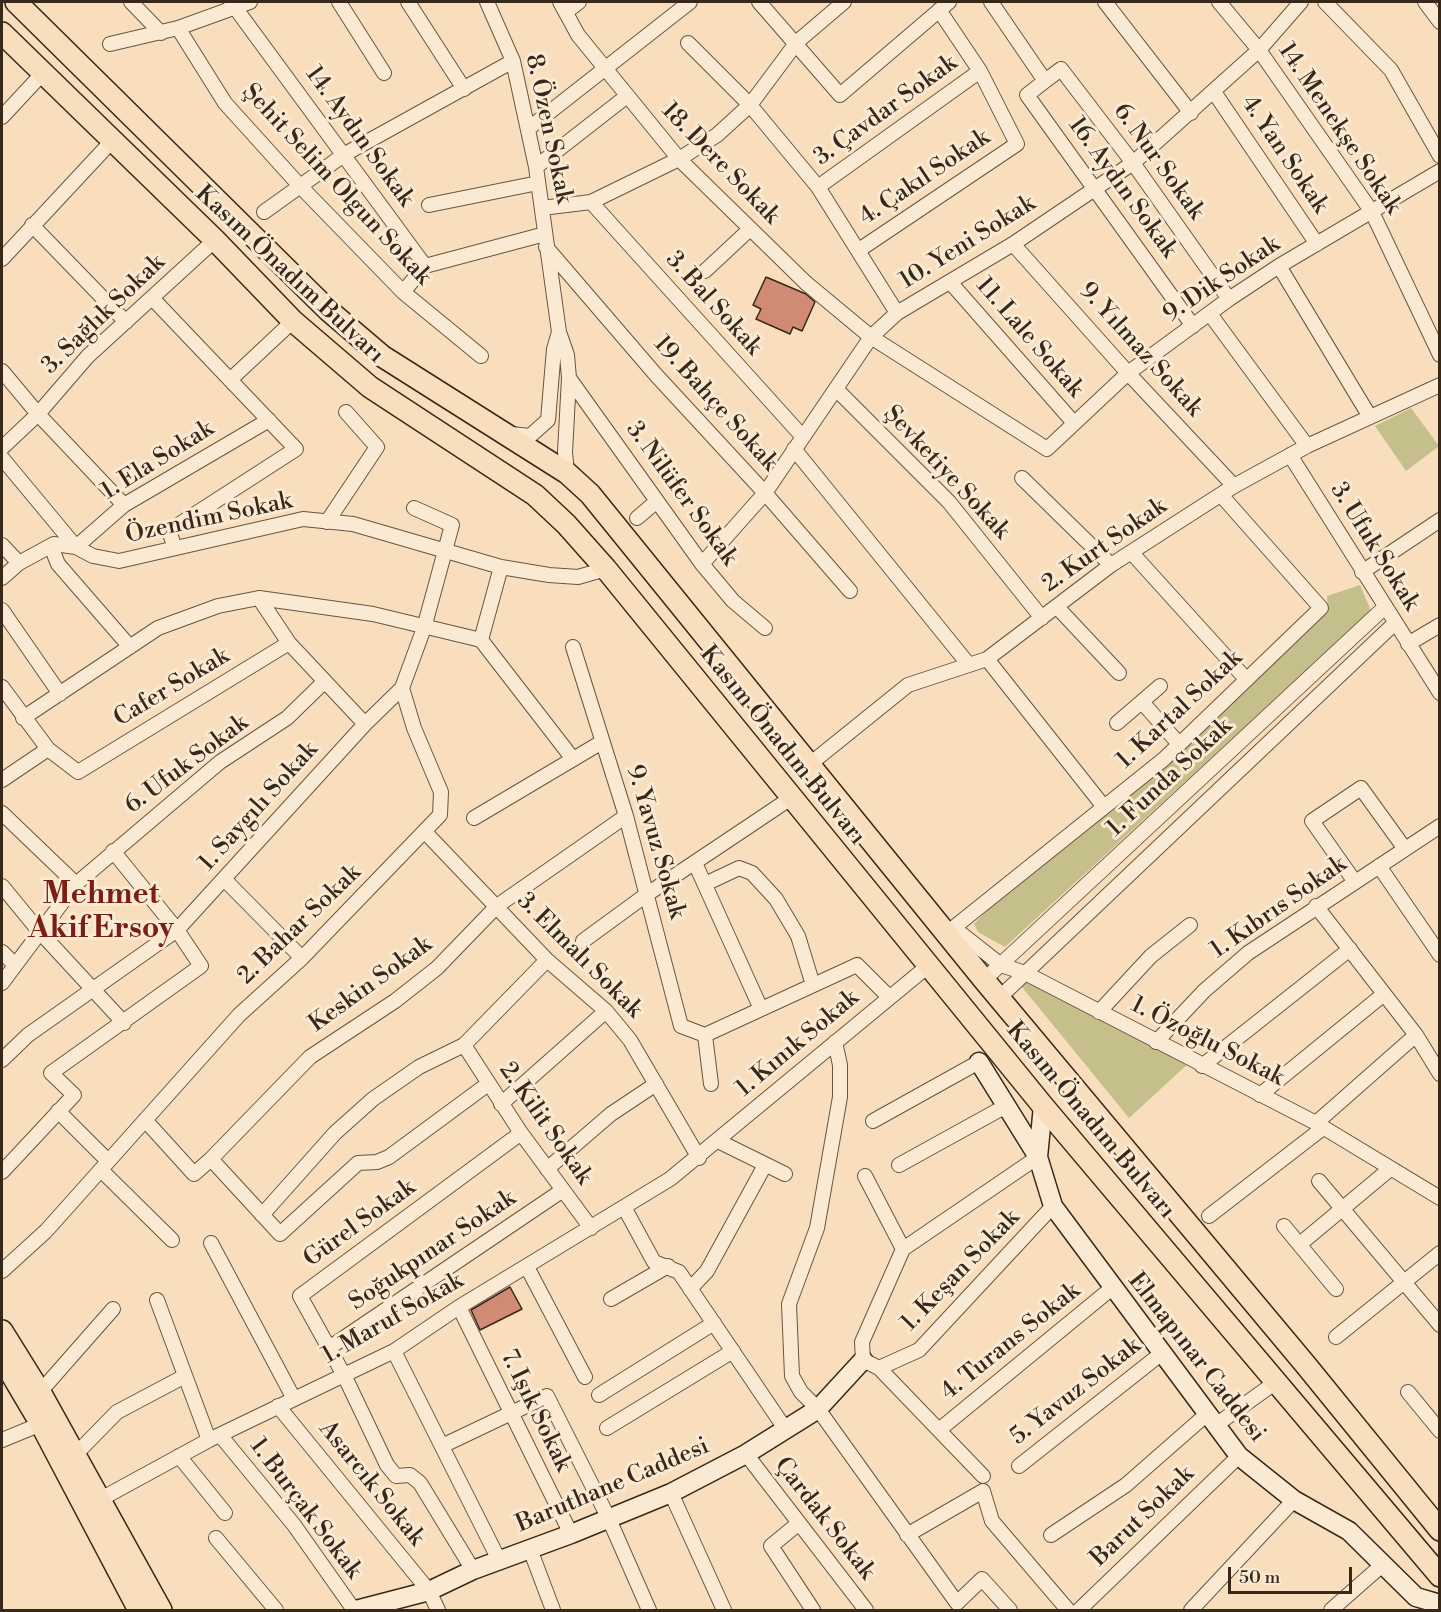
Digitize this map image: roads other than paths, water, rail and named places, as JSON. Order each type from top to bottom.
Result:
[{"type":"main road","name":"Kasım Önadım Bulvarı","points":[[16,2],[328,310],[382,356],[567,473],[590,494],[810,764],[951,931],[984,980],[1436,1520]]},
{"type":"main road","name":"Kasım Önadım Bulvarı","points":[[2,33],[215,240],[293,321],[370,387],[535,495],[566,524],[606,568],[1043,1106],[1440,1576]]},
{"type":"main road","points":[[2,1331],[40,1392],[161,1611]]},
{"type":"main road","points":[[2,1358],[41,1424],[139,1611]]},
{"type":"street","points":[[131,2],[160,33]]},
{"type":"street","points":[[110,44],[177,28],[233,5],[250,2]]},
{"type":"street","points":[[339,2],[384,73]]},
{"type":"street","points":[[408,2],[464,89]]},
{"type":"street","name":"8. Özen Sokak","points":[[487,2],[513,61],[536,167],[559,332],[567,355],[569,378],[565,452],[567,473]]},
{"type":"street","points":[[563,7],[579,2]]},
{"type":"street","points":[[528,129],[690,2]]},
{"type":"street","points":[[759,2],[797,42],[840,95],[944,6],[980,71]]},
{"type":"street","points":[[542,208],[591,202],[679,159],[717,135],[750,105],[797,42],[844,2]]},
{"type":"street","points":[[991,2],[1045,81]]},
{"type":"street","points":[[1105,2],[1191,113]]},
{"type":"street","name":"14. Menekşe Sokak","points":[[1219,2],[1259,50],[1372,212],[1440,355]]},
{"type":"street","name":"10. Yeni Sokak","points":[[702,564],[765,493],[871,337],[897,313],[1013,244],[1133,163],[1259,50],[1301,2]]},
{"type":"street","points":[[1325,2],[1391,70],[1440,156]]},
{"type":"street","points":[[1425,2],[1440,22]]},
{"type":"street","name":"14. Aydın Sokak","points":[[233,5],[345,154],[425,266]]},
{"type":"street","name":"18. Dere Sokak","points":[[563,7],[578,35],[679,159],[806,283],[871,337],[1047,449]]},
{"type":"street","name":"Şehit Selim Olgun Sokak","points":[[177,28],[225,103],[300,186],[403,292],[481,356]]},
{"type":"street","points":[[687,43],[750,105],[818,187],[897,313]]},
{"type":"street","points":[[264,212],[345,154],[513,61]]},
{"type":"street","name":"6. Nur Sokak","points":[[1045,81],[1061,69],[1133,163],[1229,299]]},
{"type":"street","name":"4. Çakıl Sokak","points":[[859,250],[1017,144],[980,71]]},
{"type":"street","name":"3. Çavdar Sokak","points":[[818,187],[980,71]]},
{"type":"street","points":[[2,117],[43,73]]},
{"type":"street","name":"16. Aydın Sokak","points":[[1045,81],[1027,95],[1193,326]]},
{"type":"street","name":"4. Yan Sokak","points":[[1214,92],[1317,244]]},
{"type":"street","points":[[536,167],[627,96]]},
{"type":"street","points":[[2,259],[112,141]]},
{"type":"street","name":"9. Dik Sokak","points":[[1047,449],[1128,373],[1229,299],[1279,266],[1440,171]]},
{"type":"street","points":[[429,205],[538,183]]},
{"type":"street","name":"3. Bal Sokak","points":[[591,202],[802,436]]},
{"type":"street","points":[[32,225],[126,322]]},
{"type":"street","points":[[705,271],[750,229]]},
{"type":"street","name":"3. Sağlık Sokak","points":[[2,448],[38,414],[88,356],[215,240]]},
{"type":"street","name":"8. Özen Sokak","points":[[425,266],[546,241]]},
{"type":"street","name":"19. Bahçe Sokak","points":[[546,241],[656,375],[765,493],[850,591]]},
{"type":"street","name":"9. Yılmaz Sokak","points":[[1013,244],[1128,373],[1234,486]]},
{"type":"street","points":[[403,292],[425,266]]},
{"type":"street","points":[[1279,266],[1370,417]]},
{"type":"street","name":"11. Lale Sokak","points":[[950,282],[1074,423]]},
{"type":"street","points":[[152,298],[296,449],[169,531],[175,548]]},
{"type":"street","points":[[1210,314],[1307,446]]},
{"type":"street","points":[[230,380],[293,321]]},
{"type":"street","name":"8. Özen Sokak","points":[[503,432],[522,437],[530,436],[548,420],[552,358],[559,332]]},
{"type":"street","points":[[2,371],[38,414],[124,505]]},
{"type":"street","name":"3. Nilüfer Sokak","points":[[569,378],[702,564],[733,601],[765,628]]},
{"type":"street","name":"2. Kurt Sokak","points":[[810,764],[908,686],[987,659],[1111,565],[1234,486],[1307,446],[1440,385]]},
{"type":"street","name":"Şevketiye Sokak","points":[[836,390],[950,502],[1042,618]]},
{"type":"street","points":[[327,522],[378,447],[346,412]]},
{"type":"street","name":"1. Ela Sokak","points":[[76,547],[124,505],[269,420]]},
{"type":"street","points":[[794,449],[969,665]]},
{"type":"street","name":"3. Ufuk Sokak","points":[[1290,455],[1362,572],[1439,690]]},
{"type":"street","name":"Özendim Sokak","points":[[2,458],[76,547],[93,556],[119,561],[303,519],[353,524],[501,567],[549,575],[578,577],[606,568]]},
{"type":"street","points":[[1022,478],[1111,565]]},
{"type":"street","name":"1. Kartal Sokak","points":[[951,931],[1179,744],[1321,608],[1221,495]]},
{"type":"street","points":[[637,518],[657,501]]},
{"type":"street","points":[[402,688],[424,628],[452,525],[414,508]]},
{"type":"street","points":[[1362,572],[1440,520]]},
{"type":"street","points":[[2,544],[19,563]]},
{"type":"street","points":[[2,578],[19,563],[54,544],[76,547]]},
{"type":"street","points":[[54,544],[54,554],[58,564],[130,647]]},
{"type":"street","points":[[1131,552],[1246,679]]},
{"type":"street","points":[[481,640],[501,567]]},
{"type":"street","points":[[259,598],[289,643],[365,724]]},
{"type":"street","points":[[23,718],[158,628],[218,606],[259,598],[373,614],[481,640],[573,759]]},
{"type":"street","points":[[1057,607],[1119,673]]},
{"type":"street","name":"1. Funda Sokak","points":[[984,980],[1385,608]]},
{"type":"street","points":[[2,610],[60,694]]},
{"type":"street","name":"1. Funda Sokak","points":[[999,998],[1395,623]]},
{"type":"street","points":[[1408,644],[1440,625]]},
{"type":"street","name":"Cafer Sokak","points":[[48,749],[78,772],[289,643]]},
{"type":"street","name":"9. Yavuz Sokak","points":[[573,647],[626,816],[681,1026],[705,1035]]},
{"type":"street","points":[[987,659],[1104,807]]},
{"type":"street","name":"6. Ufuk Sokak","points":[[2,983],[76,884],[220,762],[287,718],[324,682]]},
{"type":"street","points":[[1117,723],[1160,686]]},
{"type":"street","points":[[2,687],[48,749],[2,780]]},
{"type":"street","name":"1. Saygılı Sokak","points":[[2,1060],[28,1035],[177,930],[365,724],[402,688]]},
{"type":"street","name":"2. Bahar Sokak","points":[[2,1271],[46,1231],[239,1016],[302,958],[440,815],[441,792],[414,728],[402,688]]},
{"type":"street","points":[[1142,702],[1179,744]]},
{"type":"street","points":[[474,818],[602,742]]},
{"type":"street","points":[[1354,882],[1312,821],[1361,788],[1405,849]]},
{"type":"street","points":[[583,941],[646,895],[791,798]]},
{"type":"street","points":[[2,816],[76,884]]},
{"type":"street","name":"Keskin Sokak","points":[[211,1159],[310,1057],[395,1000],[437,968],[497,906],[626,816]]},
{"type":"street","name":"1. Kıbrıs Sokak","points":[[1156,1042],[1204,992],[1248,952],[1440,826]]},
{"type":"street","name":"3. Elmalı Sokak","points":[[425,832],[548,960],[606,1011],[630,1040],[699,1158]]},
{"type":"street","points":[[2,1172],[74,1095],[51,1073],[201,966],[177,930],[113,851]]},
{"type":"street","points":[[695,863],[761,1009]]},
{"type":"street","points":[[1379,866],[1440,956]]},
{"type":"street","points":[[705,884],[739,868],[752,873],[776,899],[798,936],[813,985]]},
{"type":"street","points":[[224,879],[302,958]]},
{"type":"street","points":[[2,886],[39,931],[124,1023]]},
{"type":"street","points":[[1316,906],[1416,1035],[1440,1074]]},
{"type":"street","points":[[1099,1012],[1151,956],[1190,925]]},
{"type":"street","name":"1. Özoğlu Sokak","points":[[951,931],[1001,965],[1025,973],[1260,1095],[1437,1193]]},
{"type":"street","points":[[1202,1066],[1350,949]]},
{"type":"street","points":[[2,951],[15,965]]},
{"type":"street","points":[[262,1215],[335,1133],[373,1099],[419,1067],[464,1045],[548,960]]},
{"type":"street","points":[[711,1084],[705,1035],[857,965],[889,997]]},
{"type":"street","name":"1. Kınık Sokak","points":[[699,1158],[928,966]]},
{"type":"street","points":[[1260,1095],[1384,994]]},
{"type":"street","points":[[501,1104],[606,1011]]},
{"type":"street","points":[[1209,1216],[1319,1126],[1416,1035]]},
{"type":"street","points":[[835,1042],[840,1065],[840,1097],[817,1228],[789,1304],[792,1376],[801,1392],[818,1409],[907,1535],[953,1607],[982,1579],[1010,1611]]},
{"type":"street","name":"2. Kilit Sokak","points":[[464,1045],[521,1133],[591,1228]]},
{"type":"street","points":[[873,1121],[979,1062]]},
{"type":"street","name":"Elmapınar Caddesi","points":[[979,1062],[1038,1157],[1053,1206],[1239,1456],[1294,1500],[1349,1532],[1417,1604],[1440,1604]]},
{"type":"street","points":[[145,1120],[194,1174],[211,1159],[279,1234],[358,1163],[377,1162],[389,1157],[488,1084]]},
{"type":"street","points":[[547,1169],[611,1114],[656,1084]]},
{"type":"street","points":[[899,1165],[1006,1106]]},
{"type":"street","name":"Elmapınar Caddesi","points":[[1038,1157],[1043,1106]]},
{"type":"street","points":[[58,1111],[172,1240]]},
{"type":"street","name":"Gürel Sokak","points":[[473,1570],[420,1483],[410,1475],[396,1476],[387,1465],[345,1377],[300,1296],[521,1133]]},
{"type":"street","points":[[718,1141],[785,1174]]},
{"type":"street","points":[[983,1476],[871,1364],[862,1342],[903,1249],[1038,1157]]},
{"type":"street","name":"1. Maruf Sokak","points":[[99,1500],[215,1437],[345,1377],[394,1351],[459,1307],[624,1208],[699,1158]]},
{"type":"street","points":[[690,1288],[707,1272],[765,1165]]},
{"type":"street","points":[[1300,1245],[1390,1168]]},
{"type":"street","points":[[865,1176],[903,1249]]},
{"type":"street","points":[[1318,1181],[1440,1325]]},
{"type":"street","name":"Soğukpınar Sokak","points":[[329,1348],[563,1190]]},
{"type":"street","name":"1. Keşan Sokak","points":[[871,1364],[919,1350],[1053,1206]]},
{"type":"street","points":[[624,1208],[654,1262],[679,1272],[786,1430]]},
{"type":"street","points":[[1284,1226],[1336,1289]]},
{"type":"street","points":[[211,1243],[294,1399]]},
{"type":"street","points":[[1336,1337],[1440,1253]]},
{"type":"street","points":[[611,1299],[668,1266]]},
{"type":"street","points":[[526,1267],[585,1377]]},
{"type":"street","name":"4. Turans Sokak","points":[[939,1430],[1112,1288]]},
{"type":"street","name":"1. Burçak Sokak","points":[[157,1300],[185,1376],[215,1437],[294,1525],[355,1611]]},
{"type":"street","name":"7. Işık Sokak","points":[[459,1307],[571,1534]]},
{"type":"street","points":[[40,1392],[113,1309]]},
{"type":"street","points":[[599,1395],[714,1323]]},
{"type":"street","points":[[394,1351],[499,1560]]},
{"type":"street","points":[[607,1428],[733,1351]]},
{"type":"street","name":"5. Yavuz Sokak","points":[[1018,1466],[1162,1353]]},
{"type":"street","name":"Baruthane Caddesi","points":[[355,1611],[429,1591],[473,1570],[571,1534],[671,1493],[746,1454],[786,1430],[818,1409],[871,1364]]},
{"type":"street","points":[[74,1456],[117,1412],[185,1376]]},
{"type":"street","points":[[1050,1535],[1126,1485],[1211,1420],[1276,1382]]},
{"type":"street","points":[[1408,1392],[1440,1431]]},
{"type":"street","points":[[441,1446],[547,1396],[609,1519],[649,1611]]},
{"type":"street","name":"Asarcık Sokak","points":[[279,1406],[429,1591],[438,1611]]},
{"type":"street","points":[[2,1440],[41,1424]]},
{"type":"street","name":"Çardak Sokak","points":[[746,1454],[866,1611]]},
{"type":"street","points":[[180,1456],[225,1514]]},
{"type":"street","name":"Barut Sokak","points":[[1079,1611],[1239,1456]]},
{"type":"street","points":[[907,1535],[983,1491],[992,1521],[1013,1550],[1068,1611]]},
{"type":"street","points":[[671,1493],[724,1611]]},
{"type":"street","points":[[1191,1611],[1294,1500]]},
{"type":"street","points":[[799,1523],[771,1546],[813,1611]]},
{"type":"street","points":[[216,1538],[276,1611]]},
{"type":"street","points":[[530,1549],[553,1611]]},
{"type":"street","points":[[1330,1611],[1382,1566]]},
{"type":"district","name":"Mehmet Akif Ersoy","points":[[101,913]]}]
